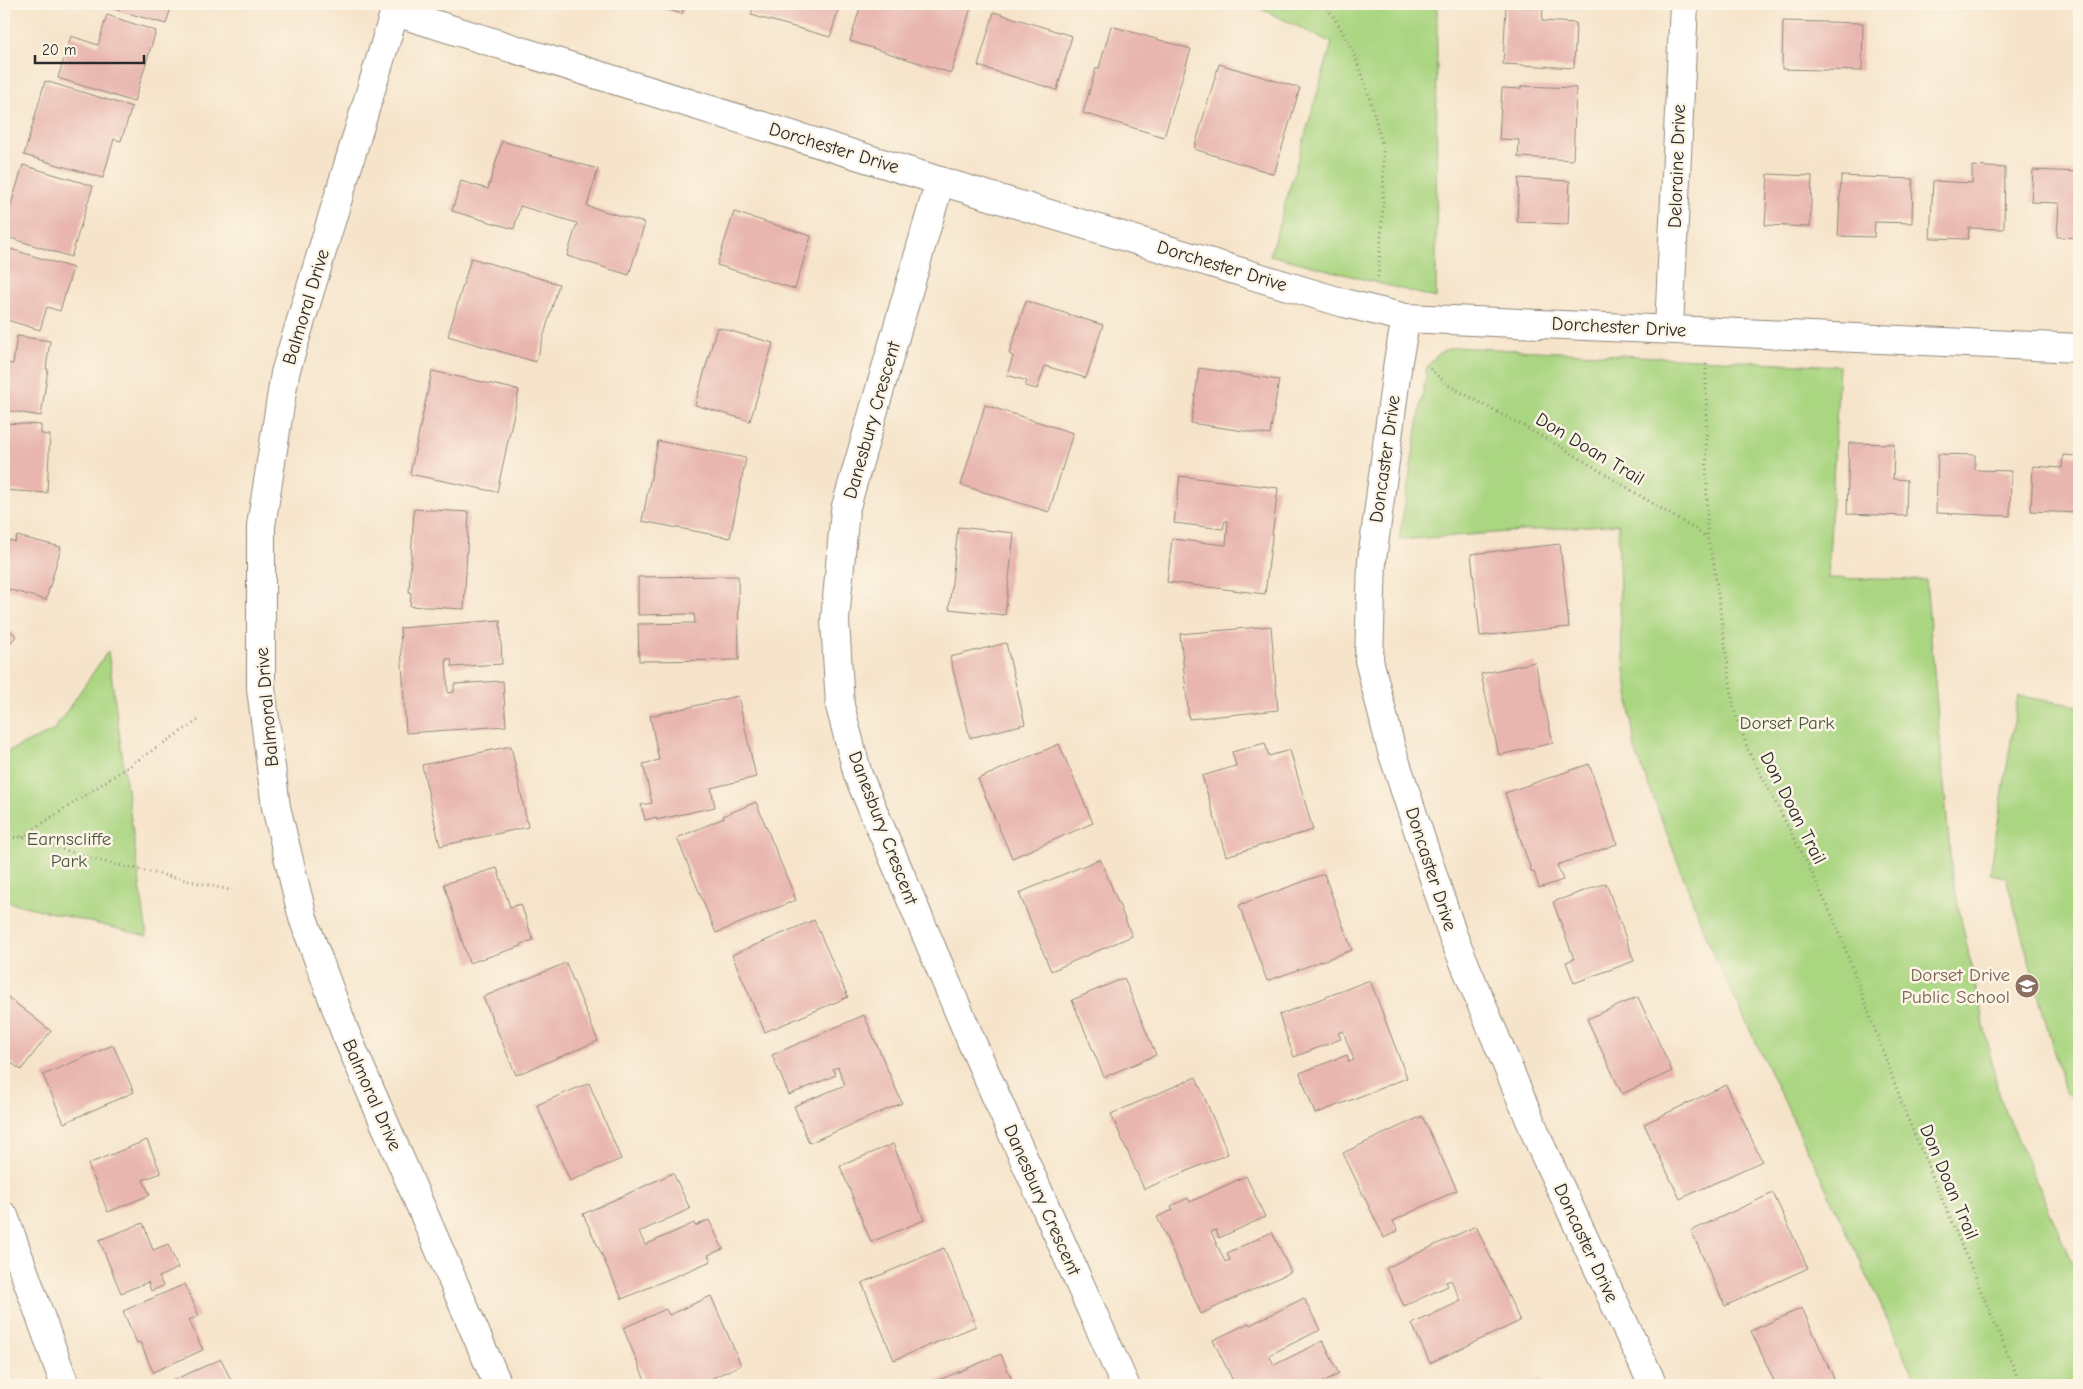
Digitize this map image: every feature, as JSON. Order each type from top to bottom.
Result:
[{"type":"street","name":"Deloraine Drive","points":[[1669,328],[1684,4]]},
{"type":"street","name":"Dorchester Drive","points":[[396,8],[940,181],[1344,303],[1406,318],[1669,328],[2079,348]]},
{"type":"street","name":"Balmoral Drive","points":[[396,8],[286,373],[261,526],[261,688],[276,808],[303,918],[345,1032],[498,1385]]},
{"type":"street","name":"Danesbury Crescent","points":[[940,181],[846,510],[835,620],[840,706],[858,775],[973,1046],[1125,1385]]},
{"type":"street","name":"Doncaster Drive","points":[[1406,318],[1398,361],[1372,560],[1369,660],[1391,748],[1453,936],[1543,1151],[1653,1385]]},
{"type":"street","points":[[4,1216],[65,1385]]},
{"type":"path","points":[[1324,4],[1338,22],[1357,60],[1371,101],[1383,149],[1382,214],[1378,277]]},
{"type":"path","points":[[1707,537],[1705,378],[1708,331]]},
{"type":"path","name":"Don Doan Trail","points":[[1425,365],[1448,385],[1563,448],[1707,537],[1714,565],[1734,710],[1748,750],[1810,869],[1838,929],[1907,1117],[2021,1385]]},
{"type":"path","points":[[22,837],[200,719]]},
{"type":"path","points":[[4,838],[22,837],[101,861],[230,890]]},
{"type":"green space","points":[[1251,4],[1437,4],[1436,298],[1270,255],[1332,43]]},
{"type":"green space","name":"Dorset Park","points":[[1457,347],[1839,366],[1828,578],[1926,580],[1952,876],[1999,1096],[2079,1279],[2079,1385],[1918,1385],[1711,949],[1635,750],[1621,635],[1618,524],[1399,540],[1427,368],[1439,354],[1447,349]]},
{"type":"green space","name":"Earnscliffe Park","points":[[108,651],[147,936],[4,901],[4,753],[53,731]]},
{"type":"green space","points":[[2018,696],[2079,706],[2079,1101],[2065,1092],[2006,877],[1990,874]]},
{"type":"building","points":[[96,4],[172,4],[166,24]]},
{"type":"building","points":[[648,4],[685,4],[682,14]]},
{"type":"building","points":[[754,4],[840,4],[830,37],[751,15]]},
{"type":"building","points":[[861,4],[972,4],[951,73],[850,41]]},
{"type":"building","points":[[1506,6],[1543,8],[1542,21],[1576,23],[1574,68],[1503,64]]},
{"type":"building","points":[[994,12],[1072,36],[1057,90],[978,66]]},
{"type":"building","points":[[107,15],[156,31],[134,102],[58,78],[71,36],[98,45]]},
{"type":"building","points":[[1783,21],[1863,23],[1862,71],[1782,69]]},
{"type":"building","points":[[1111,26],[1191,49],[1164,137],[1083,113]]},
{"type":"building","points":[[1219,64],[1300,88],[1274,174],[1194,149]]},
{"type":"building","points":[[45,81],[132,107],[121,141],[114,139],[103,178],[24,155]]},
{"type":"building","points":[[1521,86],[1576,88],[1573,160],[1518,157],[1519,140],[1499,139],[1502,88],[1521,89]]},
{"type":"building","points":[[502,141],[598,169],[587,206],[645,223],[629,275],[567,256],[577,223],[520,206],[514,229],[452,211],[461,181],[488,189]]},
{"type":"building","points":[[23,165],[93,186],[71,257],[4,236],[4,228]]},
{"type":"building","points":[[1972,166],[2005,168],[2004,229],[1969,228],[1968,239],[1930,238],[1933,181],[1972,183]]},
{"type":"building","points":[[2033,170],[2079,172],[2079,238],[2057,237],[2059,203],[2031,202]]},
{"type":"building","points":[[1768,174],[1812,176],[1810,227],[1765,225]]},
{"type":"building","points":[[1841,176],[1913,179],[1912,223],[1875,222],[1874,237],[1838,236]]},
{"type":"building","points":[[1519,178],[1570,181],[1568,224],[1517,222]]},
{"type":"building","points":[[734,212],[811,236],[795,289],[717,265]]},
{"type":"building","points":[[4,247],[73,268],[60,311],[47,307],[40,330],[4,319]]},
{"type":"building","points":[[471,258],[559,284],[536,362],[448,336]]},
{"type":"building","points":[[1026,301],[1103,325],[1086,378],[1045,366],[1037,389],[1025,386],[1027,381],[1007,375],[1013,356],[1009,354]]},
{"type":"building","points":[[717,327],[773,343],[750,421],[695,405]]},
{"type":"building","points":[[17,336],[50,341],[41,416],[4,410],[4,363],[13,364]]},
{"type":"building","points":[[1199,368],[1279,380],[1270,435],[1191,423]]},
{"type":"building","points":[[432,371],[519,390],[497,492],[410,474]]},
{"type":"building","points":[[985,405],[1073,433],[1049,512],[961,485]]},
{"type":"building","points":[[4,423],[41,425],[41,434],[50,435],[47,493],[4,490]]},
{"type":"building","points":[[658,441],[746,458],[730,538],[642,521]]},
{"type":"building","points":[[1849,443],[1894,444],[1893,479],[1907,480],[1906,516],[1847,514]]},
{"type":"building","points":[[1938,454],[1975,455],[1975,470],[2011,471],[2010,516],[1936,513]]},
{"type":"building","points":[[2063,455],[2079,456],[2079,513],[2031,511],[2033,466],[2062,468]]},
{"type":"building","points":[[1180,476],[1278,488],[1265,594],[1167,582],[1172,539],[1226,545],[1228,521],[1225,521],[1223,529],[1174,523]]},
{"type":"building","points":[[414,509],[469,512],[464,609],[410,606],[411,593],[409,592]]},
{"type":"building","points":[[958,527],[1014,533],[1005,615],[949,609]]},
{"type":"building","points":[[17,536],[61,547],[46,600],[4,588],[4,539],[15,542]]},
{"type":"building","points":[[1560,544],[1569,627],[1480,636],[1471,554]]},
{"type":"building","points":[[738,576],[739,660],[639,661],[638,624],[695,623],[694,614],[638,615],[638,577]]},
{"type":"building","points":[[500,620],[502,664],[452,667],[451,659],[446,659],[448,693],[454,692],[454,684],[503,681],[506,726],[406,733],[400,628]]},
{"type":"building","points":[[4,625],[16,636],[4,651]]},
{"type":"building","points":[[1271,626],[1278,710],[1189,719],[1180,634]]},
{"type":"building","points":[[1006,643],[1025,724],[970,738],[950,657]]},
{"type":"building","points":[[1535,662],[1553,743],[1499,755],[1481,674]]},
{"type":"building","points":[[738,696],[756,777],[711,788],[715,807],[656,820],[656,817],[645,820],[641,805],[652,803],[643,764],[659,760],[650,716]]},
{"type":"building","points":[[1265,743],[1269,756],[1290,750],[1313,830],[1226,856],[1202,776],[1236,766],[1232,752]]},
{"type":"building","points":[[1059,744],[1093,823],[1012,858],[978,779]]},
{"type":"building","points":[[511,746],[528,827],[440,846],[422,765]]},
{"type":"building","points":[[1589,764],[1617,844],[1557,865],[1563,880],[1539,888],[1534,872],[1532,873],[1505,793]]},
{"type":"building","points":[[756,802],[796,900],[716,933],[677,838]]},
{"type":"building","points":[[1100,859],[1132,936],[1051,971],[1019,893]]},
{"type":"building","points":[[497,868],[510,907],[521,904],[533,940],[521,944],[522,946],[469,963],[444,884]]},
{"type":"building","points":[[1324,874],[1352,950],[1267,981],[1239,905]]},
{"type":"building","points":[[1606,883],[1634,961],[1574,983],[1566,962],[1574,959],[1553,902]]},
{"type":"building","points":[[814,920],[848,997],[765,1032],[732,955]]},
{"type":"building","points":[[566,963],[598,1041],[516,1075],[483,997]]},
{"type":"building","points":[[1124,978],[1156,1055],[1104,1077],[1072,1000]]},
{"type":"building","points":[[1370,980],[1407,1078],[1315,1114],[1300,1073],[1347,1055],[1349,1062],[1354,1060],[1343,1031],[1338,1033],[1341,1039],[1294,1057],[1279,1015]]},
{"type":"building","points":[[4,994],[51,1031],[21,1070],[4,1057]]},
{"type":"building","points":[[1638,997],[1672,1071],[1622,1094],[1587,1019]]},
{"type":"building","points":[[864,1015],[902,1103],[809,1143],[794,1106],[845,1085],[838,1067],[833,1069],[836,1075],[789,1095],[772,1055]]},
{"type":"building","points":[[113,1045],[134,1092],[64,1123],[43,1075]]},
{"type":"building","points":[[1196,1077],[1228,1154],[1144,1189],[1111,1114]]},
{"type":"building","points":[[589,1083],[621,1159],[570,1181],[537,1105]]},
{"type":"building","points":[[1726,1085],[1762,1161],[1680,1199],[1644,1124]]},
{"type":"building","points":[[1422,1116],[1457,1190],[1393,1221],[1398,1231],[1384,1238],[1343,1153]]},
{"type":"building","points":[[147,1140],[161,1173],[143,1180],[150,1195],[108,1212],[88,1164]]},
{"type":"building","points":[[893,1144],[924,1220],[871,1242],[840,1166]]},
{"type":"building","points":[[673,1173],[690,1209],[639,1232],[645,1245],[694,1223],[695,1226],[709,1220],[723,1249],[708,1255],[711,1261],[622,1299],[583,1214]]},
{"type":"building","points":[[1246,1176],[1265,1217],[1219,1238],[1216,1230],[1211,1232],[1225,1262],[1230,1260],[1227,1253],[1272,1232],[1291,1272],[1201,1314],[1157,1217],[1173,1210],[1171,1206],[1188,1198],[1190,1202]]},
{"type":"building","points":[[1773,1193],[1808,1268],[1725,1306],[1691,1231]]},
{"type":"building","points":[[143,1223],[153,1250],[168,1244],[178,1268],[159,1277],[163,1286],[151,1291],[148,1282],[121,1293],[99,1240]]},
{"type":"building","points":[[1476,1226],[1520,1321],[1430,1363],[1412,1324],[1461,1301],[1451,1280],[1446,1282],[1448,1286],[1404,1306],[1386,1268]]},
{"type":"building","points":[[944,1248],[976,1326],[894,1360],[862,1283]]},
{"type":"building","points":[[185,1284],[199,1316],[189,1320],[203,1350],[153,1372],[140,1342],[137,1343],[123,1311]]},
{"type":"building","points":[[711,1296],[741,1365],[697,1385],[647,1385],[623,1328],[666,1309],[669,1315]]},
{"type":"building","points":[[1304,1298],[1320,1330],[1269,1355],[1274,1365],[1323,1341],[1339,1374],[1316,1385],[1235,1385],[1213,1340],[1249,1323],[1250,1325]]},
{"type":"building","points":[[1802,1308],[1836,1383],[1831,1385],[1776,1385],[1751,1331]]},
{"type":"building","points":[[1001,1354],[1014,1385],[926,1385],[961,1371]]},
{"type":"building","points":[[221,1359],[233,1385],[162,1385]]},
{"type":"building","points":[[1541,1379],[1543,1385],[1524,1385]]},
{"type":"place","name":"Dorset Drive Public School","points":[[2027,986]]}]
